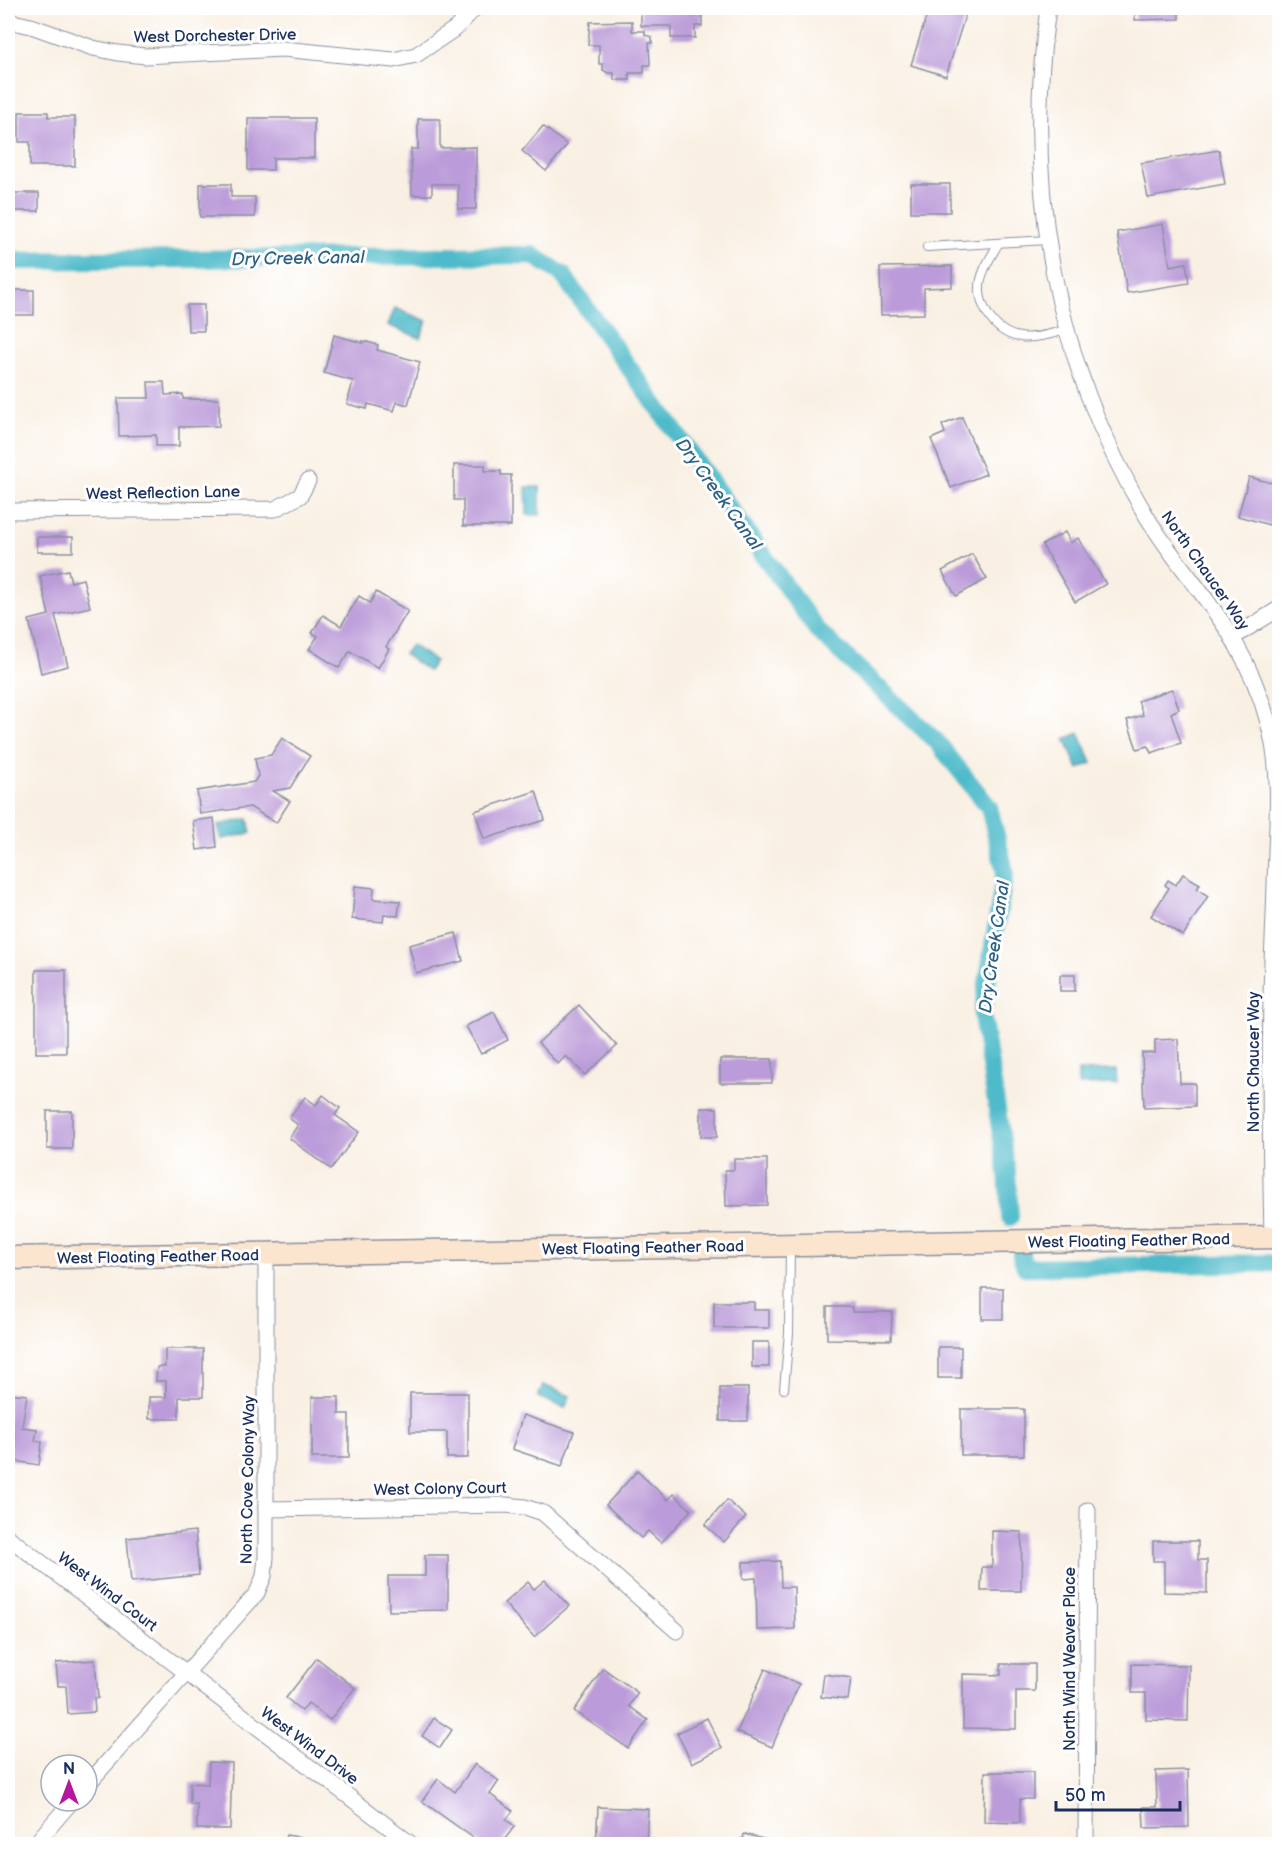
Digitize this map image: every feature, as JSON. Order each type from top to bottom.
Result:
[{"type":"main road","name":"West Floating Feather Road","points":[[8,1258],[1276,1237]]},
{"type":"street","name":"West Dorchester Drive","points":[[8,21],[31,26],[93,48],[145,56],[283,49],[393,60],[416,55],[456,28],[475,8]]},
{"type":"street","name":"North Chaucer Way","points":[[1048,8],[1039,91],[1042,203],[1052,268],[1066,330],[1088,396],[1120,467],[1146,516],[1232,638],[1247,666],[1270,727],[1278,799],[1269,1045],[1276,1237]]},
{"type":"street","name":"West Reflection Lane","points":[[8,511],[275,509],[300,496],[308,481]]},
{"type":"street","points":[[1232,638],[1280,608]]},
{"type":"street","name":"North Cove Colony Way","points":[[99,1772],[257,1593],[264,1576],[266,1557],[266,1254]]},
{"type":"street","name":"West Colony Court","points":[[266,1509],[506,1505],[525,1507],[543,1514],[677,1631]]},
{"type":"street","name":"North Wind Weaver Place","points":[[1086,1845],[1088,1510]]},
{"type":"street","name":"West Wind Court","points":[[8,1538],[187,1674]]},
{"type":"street","name":"West Wind Drive","points":[[187,1674],[411,1845]]},
{"type":"street","points":[[35,1845],[62,1813]]},
{"type":"lane","points":[[927,247],[1048,240]]},
{"type":"lane","points":[[998,244],[983,275],[980,287],[982,306],[991,319],[1001,331],[1013,337],[1039,337],[1066,330]]},
{"type":"lane","points":[[784,1389],[789,1333],[790,1245]]},
{"type":"water","points":[[395,308],[427,321],[420,338],[388,325]]},
{"type":"water","points":[[526,487],[540,487],[540,515],[527,515]]},
{"type":"water","points":[[411,645],[435,661],[428,671],[404,654]]},
{"type":"water","points":[[1079,733],[1092,763],[1078,769],[1065,739]]},
{"type":"water","points":[[248,819],[251,833],[221,839],[218,825]]},
{"type":"water","points":[[1116,1070],[1117,1084],[1078,1085],[1078,1071]]},
{"type":"water","points":[[543,1385],[570,1396],[565,1408],[538,1397]]},
{"type":"building","points":[[641,8],[702,8],[702,26],[695,26],[695,38],[671,38],[671,26],[641,26]]},
{"type":"building","points":[[929,8],[949,8],[966,13],[946,76],[911,65]]},
{"type":"building","points":[[1135,8],[1179,8],[1179,19],[1135,20]]},
{"type":"building","points":[[632,21],[632,31],[645,31],[645,35],[652,37],[652,43],[649,43],[650,65],[644,65],[644,73],[629,73],[630,80],[614,80],[614,73],[603,70],[603,64],[599,64],[599,45],[588,45],[590,22]]},
{"type":"building","points":[[19,112],[48,112],[48,117],[75,117],[75,166],[30,166],[30,142],[19,142]]},
{"type":"building","points":[[248,118],[314,118],[314,158],[273,158],[273,170],[248,170]]},
{"type":"building","points":[[418,119],[440,119],[440,148],[476,147],[476,209],[458,209],[458,184],[432,184],[432,195],[412,195],[411,149],[418,149]]},
{"type":"building","points":[[543,126],[567,145],[546,171],[522,151]]},
{"type":"building","points":[[1219,150],[1225,184],[1148,198],[1141,163]]},
{"type":"building","points":[[200,184],[231,184],[231,197],[255,197],[255,217],[200,217]]},
{"type":"building","points":[[911,184],[950,184],[950,212],[911,212]]},
{"type":"building","points":[[8,193],[39,193],[39,211],[8,211]]},
{"type":"building","points":[[1163,224],[1170,266],[1186,263],[1189,283],[1127,293],[1117,232]]},
{"type":"building","points":[[952,266],[952,287],[924,288],[924,314],[881,315],[880,267]]},
{"type":"building","points":[[8,290],[34,290],[34,315],[8,315]]},
{"type":"building","points":[[187,305],[204,305],[204,331],[188,331]]},
{"type":"building","points":[[334,335],[378,345],[377,350],[420,362],[408,405],[397,402],[394,411],[368,404],[367,409],[347,404],[353,381],[324,373]]},
{"type":"building","points":[[148,382],[164,382],[165,395],[183,394],[183,399],[219,399],[219,426],[179,427],[179,446],[156,446],[156,435],[119,436],[118,398],[149,398]]},
{"type":"building","points":[[962,417],[986,474],[951,488],[931,439],[945,433],[942,425]]},
{"type":"building","points":[[454,465],[485,465],[485,471],[501,471],[501,475],[511,475],[511,526],[463,526],[463,500],[454,500]]},
{"type":"building","points":[[1249,477],[1280,485],[1280,528],[1238,516]]},
{"type":"building","points":[[1065,532],[1071,543],[1078,538],[1106,584],[1075,602],[1042,545]]},
{"type":"building","points":[[37,537],[73,537],[73,552],[37,552]]},
{"type":"building","points":[[972,554],[987,579],[956,596],[942,571]]},
{"type":"building","points":[[68,570],[71,582],[83,579],[90,607],[55,615],[68,666],[41,673],[29,620],[49,615],[40,576]]},
{"type":"building","points":[[376,592],[408,611],[386,647],[389,649],[378,668],[350,651],[339,668],[309,649],[318,636],[312,633],[323,615],[341,626],[359,596],[370,603]]},
{"type":"building","points":[[1172,689],[1179,709],[1171,713],[1181,743],[1151,753],[1148,746],[1137,749],[1127,720],[1143,715],[1138,701]]},
{"type":"building","points":[[282,738],[310,756],[290,788],[273,791],[290,801],[276,823],[250,807],[200,814],[197,791],[254,782],[258,776],[255,758],[271,755]]},
{"type":"building","points":[[536,791],[545,820],[484,839],[475,811]]},
{"type":"building","points":[[214,818],[217,847],[197,850],[193,821]]},
{"type":"building","points":[[1183,874],[1200,884],[1197,889],[1208,896],[1183,936],[1151,916],[1169,888],[1165,885],[1168,880],[1176,885]]},
{"type":"building","points":[[355,886],[374,888],[373,899],[400,901],[398,916],[384,915],[383,922],[352,919]]},
{"type":"building","points":[[456,933],[463,961],[416,973],[409,945]]},
{"type":"building","points":[[36,970],[66,970],[66,1053],[36,1053]]},
{"type":"building","points":[[1060,975],[1075,975],[1075,991],[1060,991]]},
{"type":"building","points":[[579,1005],[617,1046],[585,1075],[566,1056],[558,1064],[538,1043]]},
{"type":"building","points":[[494,1012],[508,1040],[481,1054],[466,1026]]},
{"type":"building","points":[[1178,1039],[1180,1083],[1195,1083],[1195,1106],[1144,1108],[1142,1053],[1155,1053],[1155,1040]]},
{"type":"building","points":[[720,1059],[772,1059],[772,1083],[720,1083]]},
{"type":"building","points":[[323,1095],[340,1108],[335,1115],[359,1132],[331,1169],[289,1138],[298,1125],[289,1118],[305,1097],[316,1105]]},
{"type":"building","points":[[701,1108],[717,1108],[717,1137],[701,1137]]},
{"type":"building","points":[[47,1111],[72,1111],[72,1149],[47,1149]]},
{"type":"building","points":[[734,1159],[767,1159],[767,1205],[726,1206],[725,1170],[734,1170]]},
{"type":"building","points":[[982,1288],[1003,1288],[1003,1319],[982,1319]]},
{"type":"building","points":[[714,1302],[754,1302],[754,1310],[769,1310],[769,1328],[714,1328]]},
{"type":"building","points":[[827,1307],[852,1307],[852,1312],[892,1312],[891,1340],[827,1339]]},
{"type":"building","points":[[752,1342],[769,1342],[769,1367],[752,1367]]},
{"type":"building","points":[[938,1347],[961,1347],[961,1378],[938,1378]]},
{"type":"building","points":[[165,1349],[203,1349],[203,1397],[179,1397],[179,1419],[149,1419],[149,1397],[166,1397],[166,1381],[156,1381],[157,1367],[165,1367]]},
{"type":"building","points":[[720,1388],[748,1388],[748,1421],[720,1421]]},
{"type":"building","points":[[8,1393],[27,1395],[22,1427],[37,1429],[35,1441],[42,1442],[39,1465],[8,1460]]},
{"type":"building","points":[[410,1393],[468,1393],[468,1458],[447,1458],[447,1432],[410,1432]]},
{"type":"building","points":[[312,1397],[339,1397],[339,1414],[349,1414],[349,1458],[312,1458]]},
{"type":"building","points":[[961,1409],[1024,1409],[1024,1455],[961,1455]]},
{"type":"building","points":[[523,1415],[574,1432],[562,1466],[512,1449]]},
{"type":"building","points":[[637,1471],[668,1500],[674,1494],[691,1510],[661,1543],[648,1531],[641,1538],[606,1505]]},
{"type":"building","points":[[727,1500],[746,1517],[724,1542],[705,1525]]},
{"type":"building","points":[[195,1531],[199,1575],[131,1582],[127,1538]]},
{"type":"building","points":[[992,1531],[1022,1532],[1021,1591],[981,1591],[982,1567],[992,1567]]},
{"type":"building","points":[[1153,1541],[1198,1541],[1198,1560],[1207,1560],[1207,1593],[1164,1592],[1164,1561],[1153,1561]]},
{"type":"building","points":[[425,1555],[448,1555],[448,1610],[389,1611],[388,1576],[425,1576]]},
{"type":"building","points":[[780,1561],[781,1587],[794,1587],[795,1629],[757,1630],[756,1578],[743,1579],[743,1562]]},
{"type":"building","points":[[545,1580],[569,1606],[534,1637],[504,1603],[528,1582],[534,1589]]},
{"type":"building","points":[[317,1658],[355,1688],[330,1720],[308,1703],[302,1711],[286,1698]]},
{"type":"building","points":[[95,1660],[98,1698],[94,1698],[95,1712],[68,1714],[66,1686],[58,1686],[56,1663]]},
{"type":"building","points":[[1001,1664],[1035,1664],[1035,1691],[1016,1691],[1016,1729],[963,1728],[963,1674],[1001,1675]]},
{"type":"building","points":[[1132,1664],[1189,1665],[1188,1721],[1146,1720],[1146,1693],[1132,1693]]},
{"type":"building","points":[[603,1668],[638,1693],[629,1706],[648,1720],[628,1748],[574,1711]]},
{"type":"building","points":[[765,1669],[799,1684],[772,1747],[737,1732]]},
{"type":"building","points":[[824,1674],[851,1678],[848,1700],[821,1697]]},
{"type":"building","points":[[434,1718],[452,1730],[440,1748],[422,1736]]},
{"type":"building","points":[[707,1718],[722,1748],[692,1763],[677,1733]]},
{"type":"building","points":[[209,1762],[232,1763],[230,1829],[197,1829],[197,1804],[190,1804],[190,1783],[208,1784]]},
{"type":"building","points":[[475,1764],[499,1781],[490,1794],[513,1811],[506,1820],[515,1826],[501,1844],[482,1844],[422,1801],[438,1779],[455,1792]]},
{"type":"building","points":[[1188,1770],[1189,1827],[1144,1828],[1143,1807],[1157,1807],[1156,1771]]},
{"type":"building","points":[[985,1772],[1033,1772],[1033,1799],[1020,1799],[1020,1823],[984,1822]]},
{"type":"building","points":[[598,1807],[648,1809],[646,1844],[596,1844]]},
{"type":"building","points":[[744,1834],[783,1844],[742,1844]]},
{"type":"building","points":[[286,1835],[334,1843],[334,1844],[284,1844]]},
{"type":"waterway","name":"Dry Creek Canal","points":[[8,261],[532,255],[562,274],[817,630],[937,742],[989,807],[1005,872],[982,1015],[1007,1172],[1010,1217]]},
{"type":"waterway","name":"Dry Creek Canal","points":[[1021,1255],[1025,1267],[1280,1263]]}]
